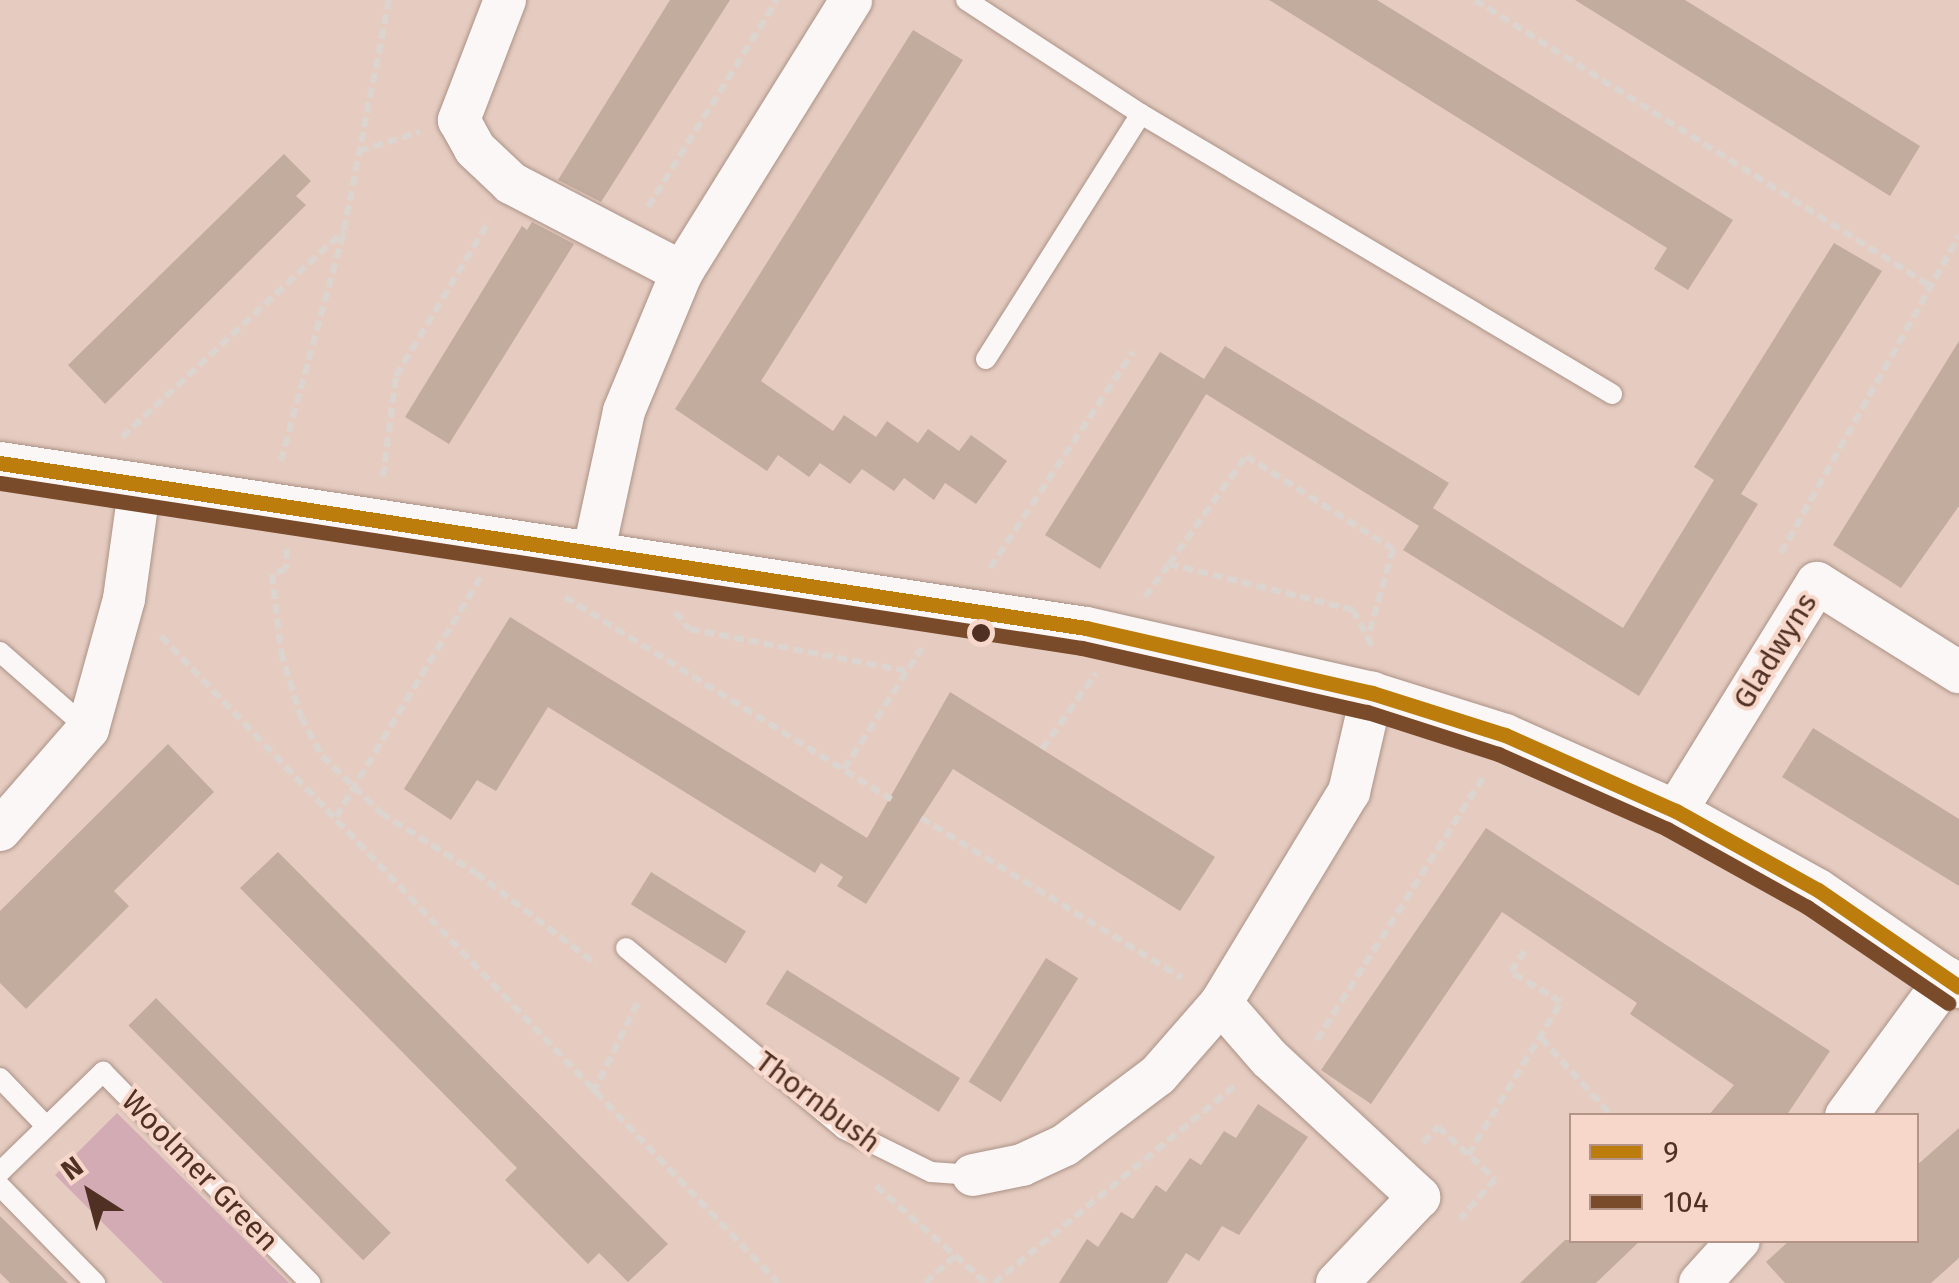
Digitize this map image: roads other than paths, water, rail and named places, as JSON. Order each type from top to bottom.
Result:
[{"type":"street","points":[[505,0],[459,120],[475,149],[510,183],[682,272]]},
{"type":"street","points":[[594,550],[624,411],[682,272],[851,0]]},
{"type":"street","points":[[0,463],[594,550],[1374,673],[1676,811],[1818,890],[1953,982],[1848,1113]]},
{"type":"street","points":[[0,830],[88,729],[124,600],[140,484]]},
{"type":"street","name":"Gladwyns","points":[[1676,811],[1817,583],[1959,672]]},
{"type":"street","name":"Thornbush","points":[[973,1174],[1022,1165],[1066,1145],[1158,1075],[1222,1002],[1349,792],[1374,673]]},
{"type":"street","points":[[1222,1002],[1280,1068],[1425,1191],[1337,1283]]},
{"type":"street","points":[[1700,1283],[1736,1243]]},
{"type":"lane","points":[[966,0],[1141,114],[1612,394]]},
{"type":"lane","points":[[986,359],[1141,114]]},
{"type":"lane","points":[[0,652],[88,729]]},
{"type":"lane","name":"Thornbush","points":[[626,948],[844,1129],[931,1172],[973,1174]]},
{"type":"lane","name":"Woolmer Green","points":[[0,1172],[103,1072],[310,1283]]},
{"type":"lane","points":[[0,1078],[46,1126]]},
{"type":"lane","points":[[0,1186],[95,1283]]}]
